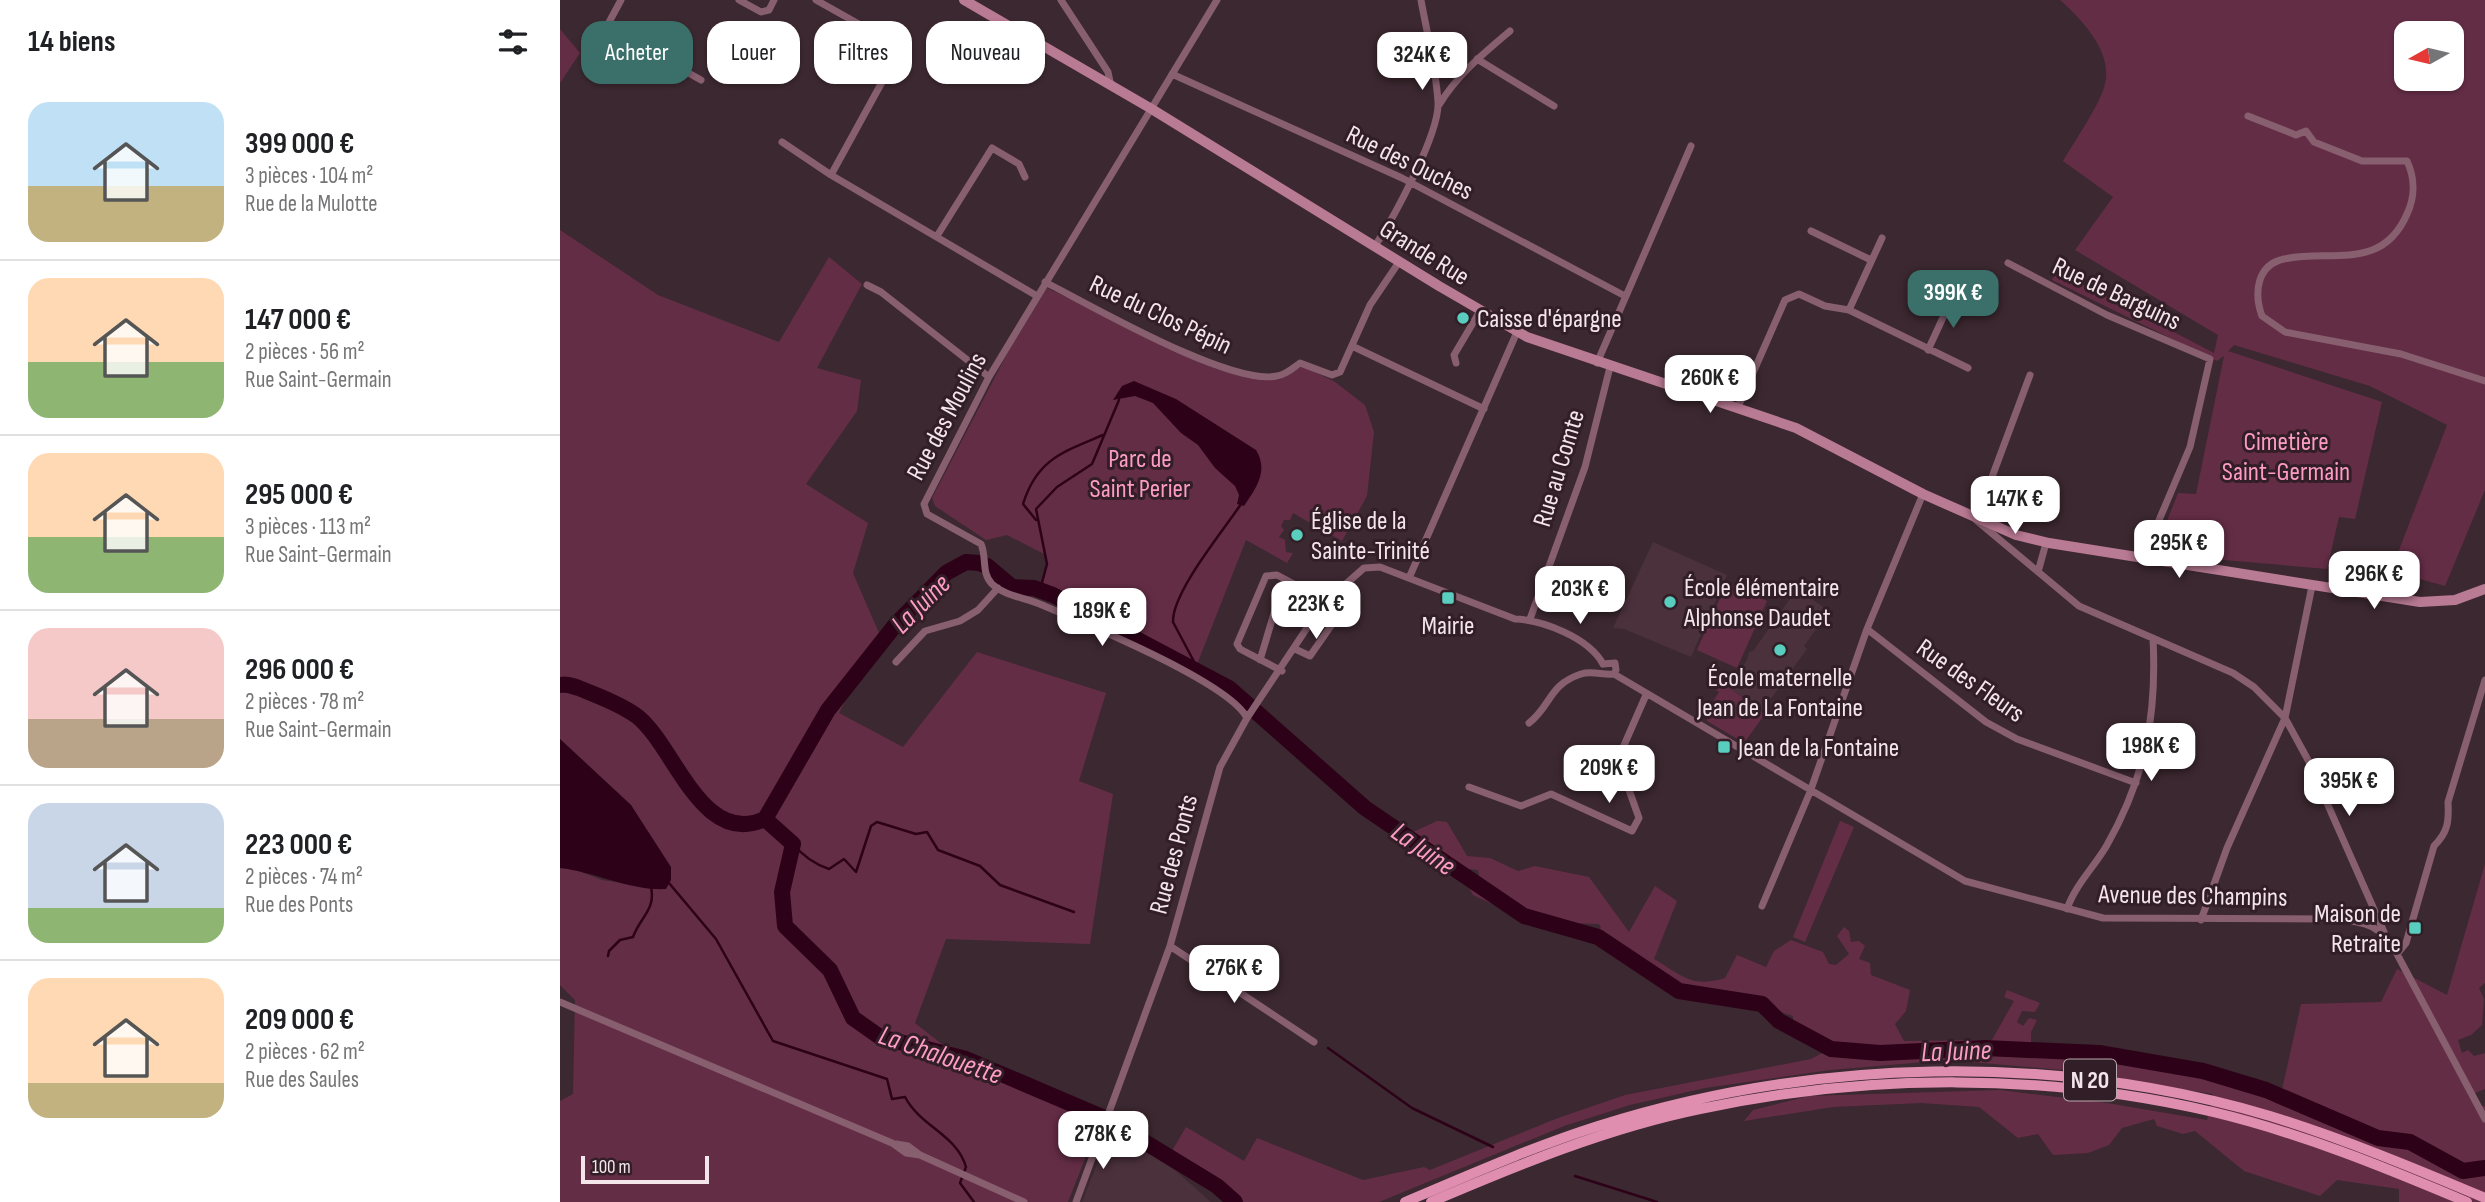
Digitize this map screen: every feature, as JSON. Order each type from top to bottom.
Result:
[{"type":"main road","name":"Grande Rue","points":[[964,0],[1150,108],[1517,332],[1597,363],[1796,428],[1976,520],[2046,543],[2420,602],[2455,600],[2485,589]]},
{"type":"main road","name":"N 20","points":[[1405,1202],[1520,1154],[1599,1126],[1695,1100],[1794,1082],[1936,1071],[2057,1076],[2115,1083],[2214,1102],[2318,1132],[2485,1198]]},
{"type":"main road","name":"N 20","points":[[1431,1202],[1525,1162],[1604,1135],[1699,1109],[1796,1092],[1874,1084],[1955,1082],[2057,1086],[2213,1112],[2312,1140],[2467,1202]]},
{"type":"street","points":[[621,0],[607,26],[701,80]]},
{"type":"street","points":[[739,0],[761,12],[769,10],[774,0]]},
{"type":"street","points":[[816,0],[897,45],[898,53],[831,175]]},
{"type":"street","points":[[1061,0],[1108,72],[1111,86]]},
{"type":"street","name":"Rue des Moulins","points":[[998,588],[985,566],[981,544],[927,514],[924,504],[989,377],[1217,0]]},
{"type":"street","points":[[1421,0],[1439,105]]},
{"type":"street","points":[[1375,246],[1409,183],[1432,133],[1439,105],[1448,90],[1477,59],[1510,32]]},
{"type":"street","points":[[1477,59],[1554,106]]},
{"type":"street","name":"Rue des Ouches","points":[[1172,74],[1409,183],[1625,296]]},
{"type":"street","points":[[2248,116],[2296,135],[2306,131],[2314,142],[2362,161],[2407,161],[2413,187],[2407,215],[2400,227],[2382,244],[2351,256],[2281,260],[2267,268],[2257,288],[2262,316],[2285,332],[2401,354],[2485,380]]},
{"type":"street","points":[[782,142],[831,175],[1037,296]]},
{"type":"street","points":[[1597,363],[1691,146]]},
{"type":"street","points":[[937,236],[992,148],[1018,164],[1025,177]]},
{"type":"street","points":[[1811,231],[1871,260]]},
{"type":"street","points":[[1849,310],[1882,238]]},
{"type":"street","name":"Rue du Clos Pépin","points":[[1045,282],[1217,367],[1271,377],[1279,376],[1305,363],[1336,374],[1340,372],[1370,305],[1399,262]]},
{"type":"street","name":"Rue de Barguins","points":[[2008,263],[2107,315],[2210,359],[2190,447],[2143,558]]},
{"type":"street","points":[[867,285],[881,292],[989,377]]},
{"type":"street","points":[[1738,407],[1785,300],[1799,294],[1825,306],[1849,310],[1968,368]]},
{"type":"street","points":[[1928,350],[1952,298]]},
{"type":"street","points":[[1456,363],[1454,355],[1480,311]]},
{"type":"street","points":[[1517,332],[1409,578],[1515,619],[1530,619],[1592,648],[1603,668],[1614,674],[1615,663],[1603,668],[1583,673],[1556,685],[1538,716],[1529,723]]},
{"type":"street","points":[[1352,346],[1484,409]]},
{"type":"street","name":"Rue au Comte","points":[[1530,619],[1585,467],[1610,367]]},
{"type":"street","points":[[2030,376],[1976,520],[2080,606],[2233,673],[2254,687],[2285,718],[2308,760],[2384,932],[2485,1119]]},
{"type":"street","points":[[1762,906],[1810,792],[1867,629],[1923,494]]},
{"type":"street","points":[[2038,572],[2046,543]]},
{"type":"street","name":"Rue des Ponts","points":[[1076,1202],[1170,946],[1220,766],[1249,716],[1282,671],[1326,601],[1364,568],[1380,567],[1409,578]]},
{"type":"street","points":[[1282,671],[1240,649],[1237,640],[1266,576],[1277,575],[1326,601]]},
{"type":"street","points":[[1295,649],[1310,656],[1320,645],[1349,600],[1345,584]]},
{"type":"street","points":[[2201,920],[2227,848],[2285,718],[2312,586]]},
{"type":"street","points":[[896,662],[925,631],[960,621],[978,610],[998,588],[1038,603],[1197,678],[1227,695],[1249,716]]},
{"type":"street","points":[[1260,660],[1281,590]]},
{"type":"street","name":"Rue des Fleurs","points":[[1867,629],[1986,722],[2017,740],[2136,783]]},
{"type":"street","points":[[2067,909],[2106,846],[2136,783],[2147,749],[2155,687],[2152,638]]},
{"type":"street","name":"Avenue des Champins","points":[[1614,674],[1965,881],[2103,918],[2335,919],[2369,924],[2384,932]]},
{"type":"street","points":[[2397,954],[2406,943],[2434,846],[2445,834],[2449,820],[2448,802],[2485,680]]},
{"type":"street","points":[[1469,787],[1521,806],[1551,793],[1632,831],[1639,818],[1618,759],[1646,695]]},
{"type":"street","points":[[1170,946],[1314,1042]]},
{"type":"street","points":[[560,1002],[892,1143],[908,1146],[920,1155],[1024,1202]]},
{"type":"shaded area","points":[[1134,381],[1176,399],[1256,450],[1260,458],[1261,472],[1244,506],[1237,504],[1239,495],[1235,486],[1215,468],[1198,445],[1181,433],[1153,403],[1135,396],[1113,400],[1122,386]]},
{"type":"shaded area","name":"École élémentaire Alphonse Daudet","points":[[1653,542],[1727,575],[1691,657],[1624,629],[1613,628]]},
{"type":"shaded area","name":"École maternelle Jean de La Fontaine","points":[[1797,589],[1829,611],[1804,646],[1807,649],[1762,711],[1728,687],[1747,660],[1749,652],[1753,651]]},
{"type":"shaded area","points":[[560,739],[631,805],[671,867],[671,880],[666,889],[639,887],[560,868]]},
{"type":"shaded area","points":[[1111,1129],[1176,1171],[1211,1202],[1082,1202]]},
{"type":"green space","name":"Cimetière Saint-Germain","points":[[2060,0],[2485,0],[2485,490],[2445,586],[2391,571],[2447,425],[2370,386],[2234,345],[2228,351],[2382,402],[2355,519],[2339,517],[2327,569],[2154,554],[2178,493],[2196,494],[2224,356],[2217,361],[2052,280],[2057,271],[2214,353],[2218,335],[2075,250],[2113,197],[2063,161],[2087,122],[2105,84],[2104,60],[2086,26]]},
{"type":"green space","points":[[560,29],[580,53],[560,83]]},
{"type":"green space","points":[[560,230],[658,295],[779,342],[829,257],[862,284],[817,368],[861,380],[857,411],[806,484],[868,523],[853,573],[879,633],[839,713],[903,747],[977,652],[1106,693],[1079,781],[1113,794],[1090,944],[946,939],[915,1023],[957,1056],[1099,1123],[1068,1202],[560,1202],[560,1101],[573,1094],[575,1000],[560,985],[560,868],[576,870],[602,880],[651,887],[653,843],[631,805],[560,739]]},
{"type":"green space","name":"Parc de Saint Perier","points":[[1047,288],[1216,369],[1278,380],[1303,366],[1335,382],[1365,405],[1374,432],[1367,496],[1342,541],[1293,513],[1290,520],[1284,520],[1281,526],[1284,530],[1279,537],[1285,540],[1286,552],[1293,553],[1287,563],[1246,540],[1194,672],[1050,603],[1040,590],[1046,570],[1046,555],[1007,535],[986,540],[935,506],[932,498],[1007,354]]},
{"type":"green space","points":[[1727,582],[1767,601],[1737,668],[1697,650]]},
{"type":"green space","points":[[1724,684],[1765,714],[1744,743],[1707,721],[1707,711],[1719,692],[1716,690]]},
{"type":"green space","points":[[1437,821],[1447,822],[1467,856],[1490,858],[1518,871],[1535,866],[1589,877],[1629,932],[1655,886],[1677,901],[1654,959],[1688,979],[1704,982],[1725,978],[1737,955],[1766,967],[1774,951],[1791,940],[1823,952],[1829,964],[1836,965],[1849,954],[1837,936],[1844,927],[1849,931],[1851,942],[1859,941],[1865,946],[1859,959],[1870,963],[1871,975],[1910,990],[1906,1011],[1895,1024],[1904,1041],[1992,1040],[2014,1001],[2004,997],[2007,990],[2040,1003],[2035,1012],[2022,1011],[2017,1022],[2023,1026],[2029,1018],[2037,1020],[2031,1032],[2031,1043],[2158,1059],[2282,1090],[2301,1004],[2381,1002],[2397,969],[2447,995],[2485,864],[2485,983],[2479,988],[2484,999],[2482,1025],[2471,1035],[2458,1040],[2462,1053],[2468,1050],[2474,1056],[2485,1053],[2485,1089],[2475,1093],[2481,1106],[2485,1106],[2485,1202],[2399,1202],[2399,1189],[2337,1180],[2320,1196],[2244,1171],[2195,1131],[2183,1134],[2157,1126],[2154,1119],[2122,1128],[2109,1145],[2088,1153],[2053,1155],[2038,1134],[2018,1138],[1979,1107],[1921,1103],[1833,1107],[1744,1121],[1753,1110],[1809,1096],[2000,1090],[2107,1103],[2207,1120],[2213,1094],[2063,1070],[1948,1060],[1830,1070],[1705,1088],[1630,1105],[1564,1126],[1379,1202],[1241,1202],[1166,1161],[1186,1127],[1244,1161],[1257,1138],[1363,1180],[1424,1167],[1430,1170],[1558,1118],[1625,1095],[1811,1059],[1826,1051],[1816,1038],[1793,1025],[1793,1016],[1769,1008],[1754,998],[1683,989],[1646,967],[1635,966],[1597,943],[1593,938],[1601,928],[1599,924],[1530,922],[1473,895],[1468,885],[1479,875],[1478,870],[1442,866],[1415,837],[1413,832]]},
{"type":"green space","points":[[1840,821],[1854,827],[1805,942],[1793,937]]},
{"type":"waterway","points":[[1040,590],[1047,564],[1036,509],[1057,487],[1092,464],[1119,400]]},
{"type":"waterway","points":[[1036,520],[1023,504],[1036,477],[1044,467],[1064,452],[1103,435]]},
{"type":"waterway","points":[[1199,671],[1173,622],[1175,609],[1190,578],[1241,504]]},
{"type":"waterway","name":"La Juine","points":[[560,685],[583,690],[638,717],[651,731],[692,790],[707,807],[724,820],[743,824],[765,819],[828,710],[896,624],[946,573],[966,562],[979,563],[987,566],[1012,587],[1034,588],[1053,595],[1229,688],[1365,808],[1524,916],[1598,937],[1679,991],[1762,1004],[1779,1021],[1831,1049],[1880,1053],[1985,1048],[2099,1053],[2203,1071],[2266,1090],[2378,1138],[2410,1142],[2463,1171],[2485,1168]]},
{"type":"waterway","name":"La Chalouette","points":[[765,819],[793,844],[782,892],[785,926],[830,970],[853,1018],[880,1037],[966,1059],[1107,1119],[1217,1186],[1235,1202]]},
{"type":"waterway","points":[[793,844],[809,859],[824,867],[829,869],[844,859],[856,872],[871,826],[877,822],[916,834],[927,832],[938,850],[980,866],[1000,885],[1074,912]]},
{"type":"waterway","points":[[669,883],[716,939],[773,1041],[887,1079],[892,1099],[905,1097],[920,1116],[955,1147],[966,1167],[960,1183],[974,1202]]},
{"type":"waterway","points":[[608,956],[609,951],[620,940],[633,937],[649,908],[651,887]]},
{"type":"waterway","points":[[1328,1048],[1412,1108],[1493,1147]]},
{"type":"waterway","points":[[1575,1176],[1657,1202]]},
{"type":"place","name":"Caisse d'épargne","points":[[1463,318]]},
{"type":"place","name":"Église de la Sainte-Trinité","points":[[1297,535]]},
{"type":"place","name":"Mairie","points":[[1448,598]]},
{"type":"place","name":"École élémentaire Alphonse Daudet","points":[[1670,602]]},
{"type":"place","name":"École maternelle Jean de La Fontaine","points":[[1780,650]]},
{"type":"place","name":"Jean de la Fontaine","points":[[1724,747]]},
{"type":"place","name":"Maison de Retraite","points":[[2415,928]]}]
